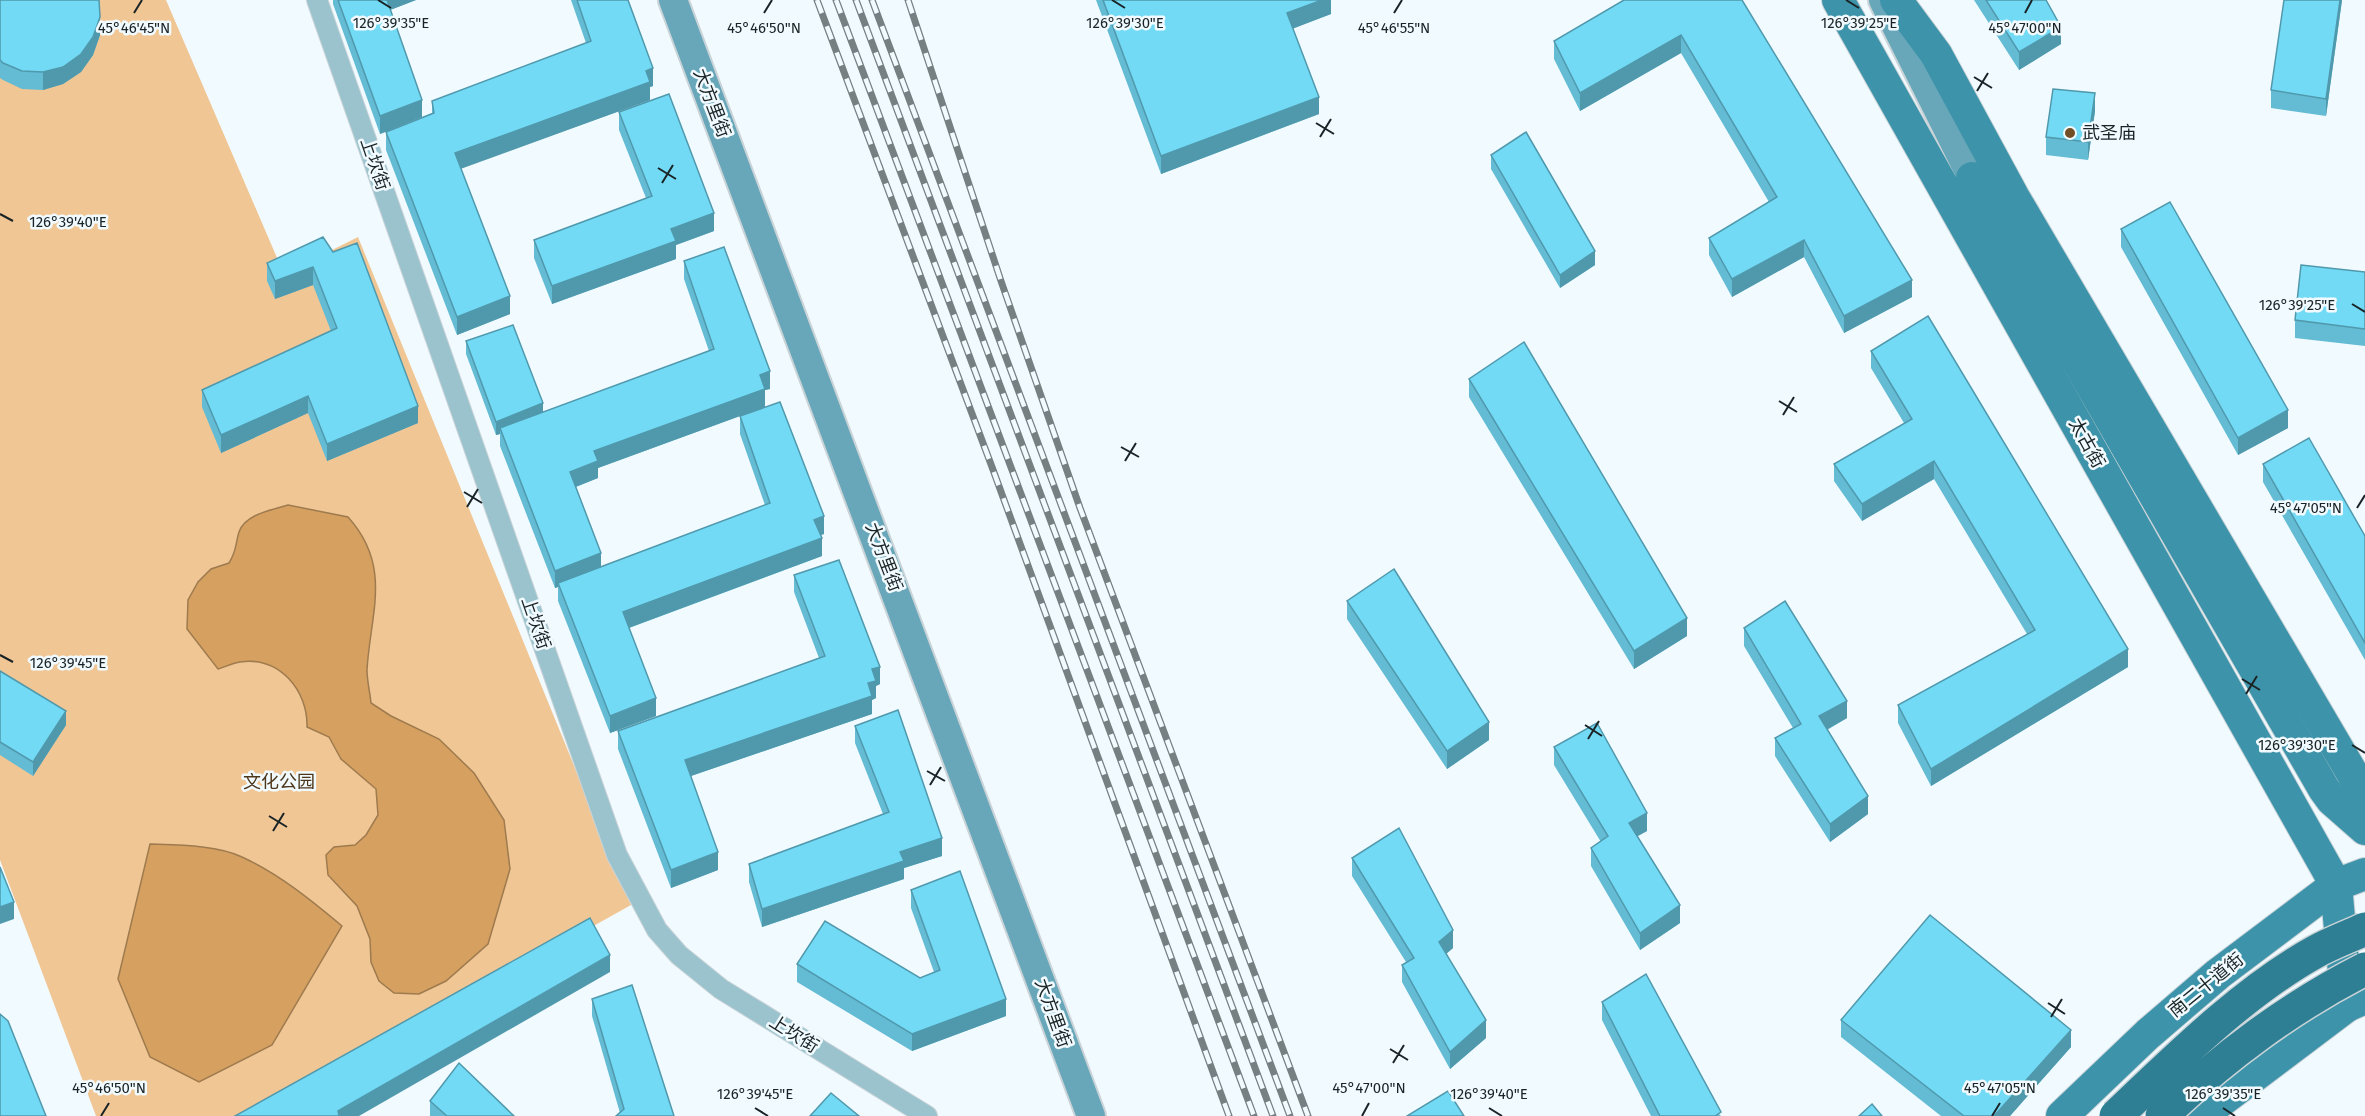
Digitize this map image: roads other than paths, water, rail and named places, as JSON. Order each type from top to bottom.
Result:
[{"type":"highway","points":[[2116,1116],[2179,1056],[2249,998],[2314,952],[2365,929]]},
{"type":"highway","points":[[2162,1116],[2183,1095],[2259,1035],[2326,988],[2365,969]]},
{"type":"main road","name":"大方里街","points":[[656,0],[1071,1116]]},
{"type":"main road","name":"大方里街","points":[[673,0],[927,670],[1091,1116]]},
{"type":"main road","name":"太古街","points":[[1838,0],[2336,885]]},
{"type":"main road","name":"太古街","points":[[1883,0],[1972,178],[2324,789],[2332,800],[2364,829]]},
{"type":"main road","points":[[1905,6],[1936,54],[2013,196],[2365,795]]},
{"type":"main road","name":"南二十道街","points":[[2062,1116],[2148,1034],[2218,974],[2336,885],[2365,874]]},
{"type":"main road","points":[[2201,1116],[2356,1002],[2336,885]]},
{"type":"street","name":"上坎街","points":[[317,0],[617,855],[657,930],[679,955],[721,989],[927,1116]]},
{"type":"railway","points":[[817,0],[992,467],[1229,1116]]},
{"type":"railway","points":[[836,0],[1254,1116]]},
{"type":"railway","points":[[856,0],[1273,1116]]},
{"type":"railway","points":[[872,0],[1290,1116]]},
{"type":"railway","points":[[908,0],[1001,281],[1080,508],[1308,1116]]},
{"type":"place","name":"武圣庙","points":[[2070,133]]},
{"type":"park label","name":"文化公园","points":[[279,782]]}]
